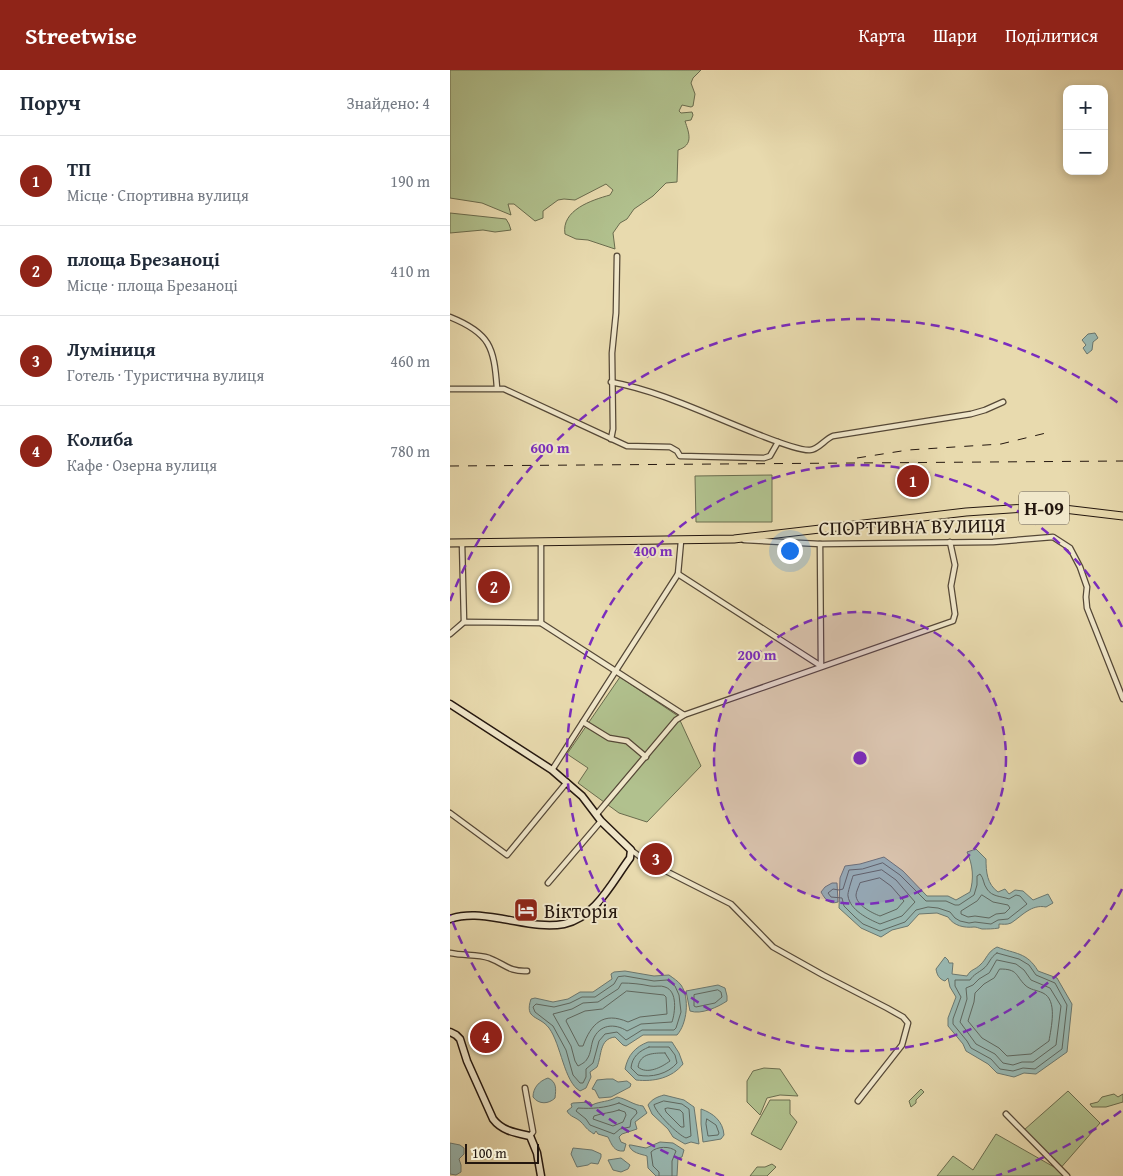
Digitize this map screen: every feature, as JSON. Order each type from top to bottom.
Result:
[{"type":"main road","name":"СПОРТИВНА ВУЛИЦЯ","points":[[450,543],[734,539],[966,512],[1026,508],[1064,509],[1123,516]]},
{"type":"street","points":[[611,439],[611,382],[616,313],[617,256]]},
{"type":"street","points":[[450,317],[468,324],[484,337],[492,354],[497,388]]},
{"type":"street","points":[[611,382],[666,398],[778,442],[808,450],[814,449],[833,436],[972,414],[1003,402]]},
{"type":"street","points":[[450,389],[497,388],[504,390],[627,446],[670,448],[677,451],[680,456],[767,457],[770,456],[778,442]]},
{"type":"street","name":"СПОРТИВНА ВУЛИЦЯ","points":[[734,539],[820,544],[993,542],[1053,537],[1070,548],[1080,567],[1087,587],[1087,608],[1123,699]]},
{"type":"street","points":[[552,770],[678,574],[681,541]]},
{"type":"street","points":[[541,542],[541,623]]},
{"type":"street","points":[[596,815],[676,720],[684,715],[953,621],[955,614],[951,586],[955,565],[950,542]]},
{"type":"street","points":[[462,543],[464,622]]},
{"type":"street","points":[[820,544],[821,666]]},
{"type":"street","points":[[678,574],[821,666]]},
{"type":"street","points":[[450,634],[464,622],[541,623],[684,715]]},
{"type":"street","points":[[450,704],[552,770],[567,782],[582,796],[601,821],[631,850],[646,860],[731,904],[773,947],[902,1017],[908,1023],[902,1045],[858,1101]]},
{"type":"street","points":[[583,722],[609,738],[627,741],[646,757]]},
{"type":"street","points":[[450,813],[506,855],[567,782]]},
{"type":"street","points":[[548,883],[601,821]]},
{"type":"street","points":[[450,919],[478,915],[533,924],[564,924],[575,920],[588,913],[598,902],[630,858],[631,850]]},
{"type":"street","points":[[450,952],[464,956],[475,955],[489,958],[515,972],[526,971]]},
{"type":"street","points":[[450,1032],[460,1039],[467,1061],[498,1126],[530,1136]]},
{"type":"street","points":[[525,1088],[533,1132],[530,1136]]},
{"type":"street","points":[[1006,1114],[1067,1176]]},
{"type":"street","points":[[530,1136],[537,1153],[541,1176]]},
{"type":"green space","points":[[450,70],[701,70],[691,83],[695,94],[693,106],[682,105],[679,111],[681,113],[692,112],[693,115],[691,120],[685,121],[689,134],[688,142],[683,148],[678,150],[677,182],[666,183],[653,196],[634,209],[627,219],[620,223],[613,233],[615,249],[588,240],[576,239],[565,234],[565,226],[573,212],[587,203],[610,195],[613,190],[606,184],[575,200],[558,200],[543,211],[543,218],[535,221],[514,204],[508,204],[511,215],[482,203],[450,198]]},
{"type":"green space","points":[[450,213],[506,219],[511,230],[450,233]]},
{"type":"green space","points":[[772,475],[772,522],[696,522],[695,476]]},
{"type":"green space","points":[[620,677],[678,716],[701,766],[647,822],[619,813],[578,783],[588,768],[567,754]]},
{"type":"green space","points":[[764,1068],[780,1069],[798,1096],[780,1095],[767,1098],[760,1115],[747,1102],[747,1081],[753,1071]]},
{"type":"green space","points":[[921,1089],[924,1092],[911,1107],[909,1101]]},
{"type":"green space","points":[[1068,1091],[1100,1123],[1058,1171],[1063,1176],[937,1176],[953,1156],[973,1170],[996,1134],[1054,1167],[1057,1163],[1024,1130]]},
{"type":"green space","points":[[1114,1094],[1118,1097],[1123,1094],[1123,1102],[1106,1107],[1092,1107],[1090,1104],[1098,1102],[1102,1097]]},
{"type":"green space","points":[[770,1100],[790,1100],[790,1114],[797,1122],[781,1150],[751,1134]]},
{"type":"green space","points":[[772,1164],[776,1167],[767,1176],[750,1176],[757,1167],[765,1167]]},
{"type":"water","points":[[1095,333],[1098,338],[1093,342],[1092,350],[1087,354],[1083,348],[1086,345],[1082,340],[1088,334]]},
{"type":"water","points":[[976,849],[986,859],[988,877],[991,885],[998,892],[1005,889],[1009,894],[1015,890],[1023,891],[1033,900],[1048,894],[1053,903],[1046,907],[1031,909],[1011,923],[999,924],[999,928],[993,929],[959,926],[948,917],[937,913],[919,914],[908,926],[892,930],[881,937],[861,928],[839,908],[840,878],[845,866],[884,857],[903,871],[927,896],[948,896],[956,900],[970,892],[972,872],[967,852]]},
{"type":"water","points":[[832,883],[837,883],[838,902],[835,903],[826,899],[821,892]]},
{"type":"water","points":[[997,947],[1025,957],[1038,971],[1057,978],[1072,1004],[1067,1052],[1036,1074],[1024,1073],[1014,1077],[997,1073],[988,1064],[966,1051],[963,1044],[948,1026],[948,1018],[956,997],[950,987],[948,978],[945,981],[941,979],[936,969],[945,957],[949,963],[953,963],[952,974],[967,976]]},
{"type":"water","points":[[625,971],[654,976],[669,975],[678,982],[684,990],[686,997],[686,1011],[683,1024],[677,1035],[643,1035],[626,1046],[615,1037],[610,1038],[602,1048],[597,1067],[590,1072],[591,1077],[586,1088],[580,1091],[570,1080],[557,1043],[549,1028],[529,1011],[531,999],[535,998],[553,1002],[568,999],[580,992],[593,992],[612,979],[611,974],[614,972]]},
{"type":"water","points":[[718,985],[725,988],[727,1001],[704,1011],[690,1011],[686,991]]},
{"type":"water","points":[[648,1042],[672,1042],[683,1064],[668,1076],[649,1080],[636,1080],[625,1069],[626,1064],[639,1046]]},
{"type":"water","points":[[548,1078],[556,1089],[555,1098],[547,1102],[535,1100],[533,1097],[535,1088],[539,1083]]},
{"type":"water","points":[[613,1079],[618,1082],[627,1081],[631,1084],[630,1087],[611,1097],[599,1098],[595,1090],[592,1089],[597,1080]]},
{"type":"water","points":[[664,1095],[684,1100],[694,1107],[699,1144],[691,1142],[685,1144],[673,1137],[668,1129],[652,1114],[648,1105],[655,1098]]},
{"type":"water","points":[[617,1097],[643,1106],[647,1113],[635,1122],[637,1129],[622,1134],[619,1137],[621,1142],[626,1144],[624,1151],[616,1149],[608,1137],[598,1134],[596,1131],[594,1134],[591,1132],[567,1111],[572,1107],[571,1104],[573,1103],[590,1102],[592,1105]]},
{"type":"water","points":[[701,1109],[713,1115],[722,1126],[724,1135],[721,1139],[703,1142]]},
{"type":"water","points":[[660,1142],[673,1143],[684,1150],[682,1157],[678,1158],[677,1176],[656,1176],[648,1168],[647,1156],[634,1151],[629,1145],[646,1148]]},
{"type":"water","points":[[450,1143],[464,1148],[464,1154],[459,1159],[461,1172],[456,1175],[450,1174]]},
{"type":"water","points":[[573,1148],[592,1150],[601,1154],[598,1164],[591,1163],[577,1167],[571,1154]]},
{"type":"water","points":[[621,1158],[630,1165],[628,1169],[621,1172],[613,1170],[608,1160]]},
{"type":"railway","points":[[857,458],[908,450],[1001,444],[1046,433]]},
{"type":"railway","points":[[450,466],[1123,461]]},
{"type":"place","name":"ТП","points":[[913,481]]},
{"type":"place","name":"площа Брезаноці","points":[[494,587]]},
{"type":"place","name":"Луміниця","points":[[656,859]]},
{"type":"place","name":"Вікторія","points":[[526,910]]},
{"type":"place","name":"Колиба","points":[[486,1037]]}]
